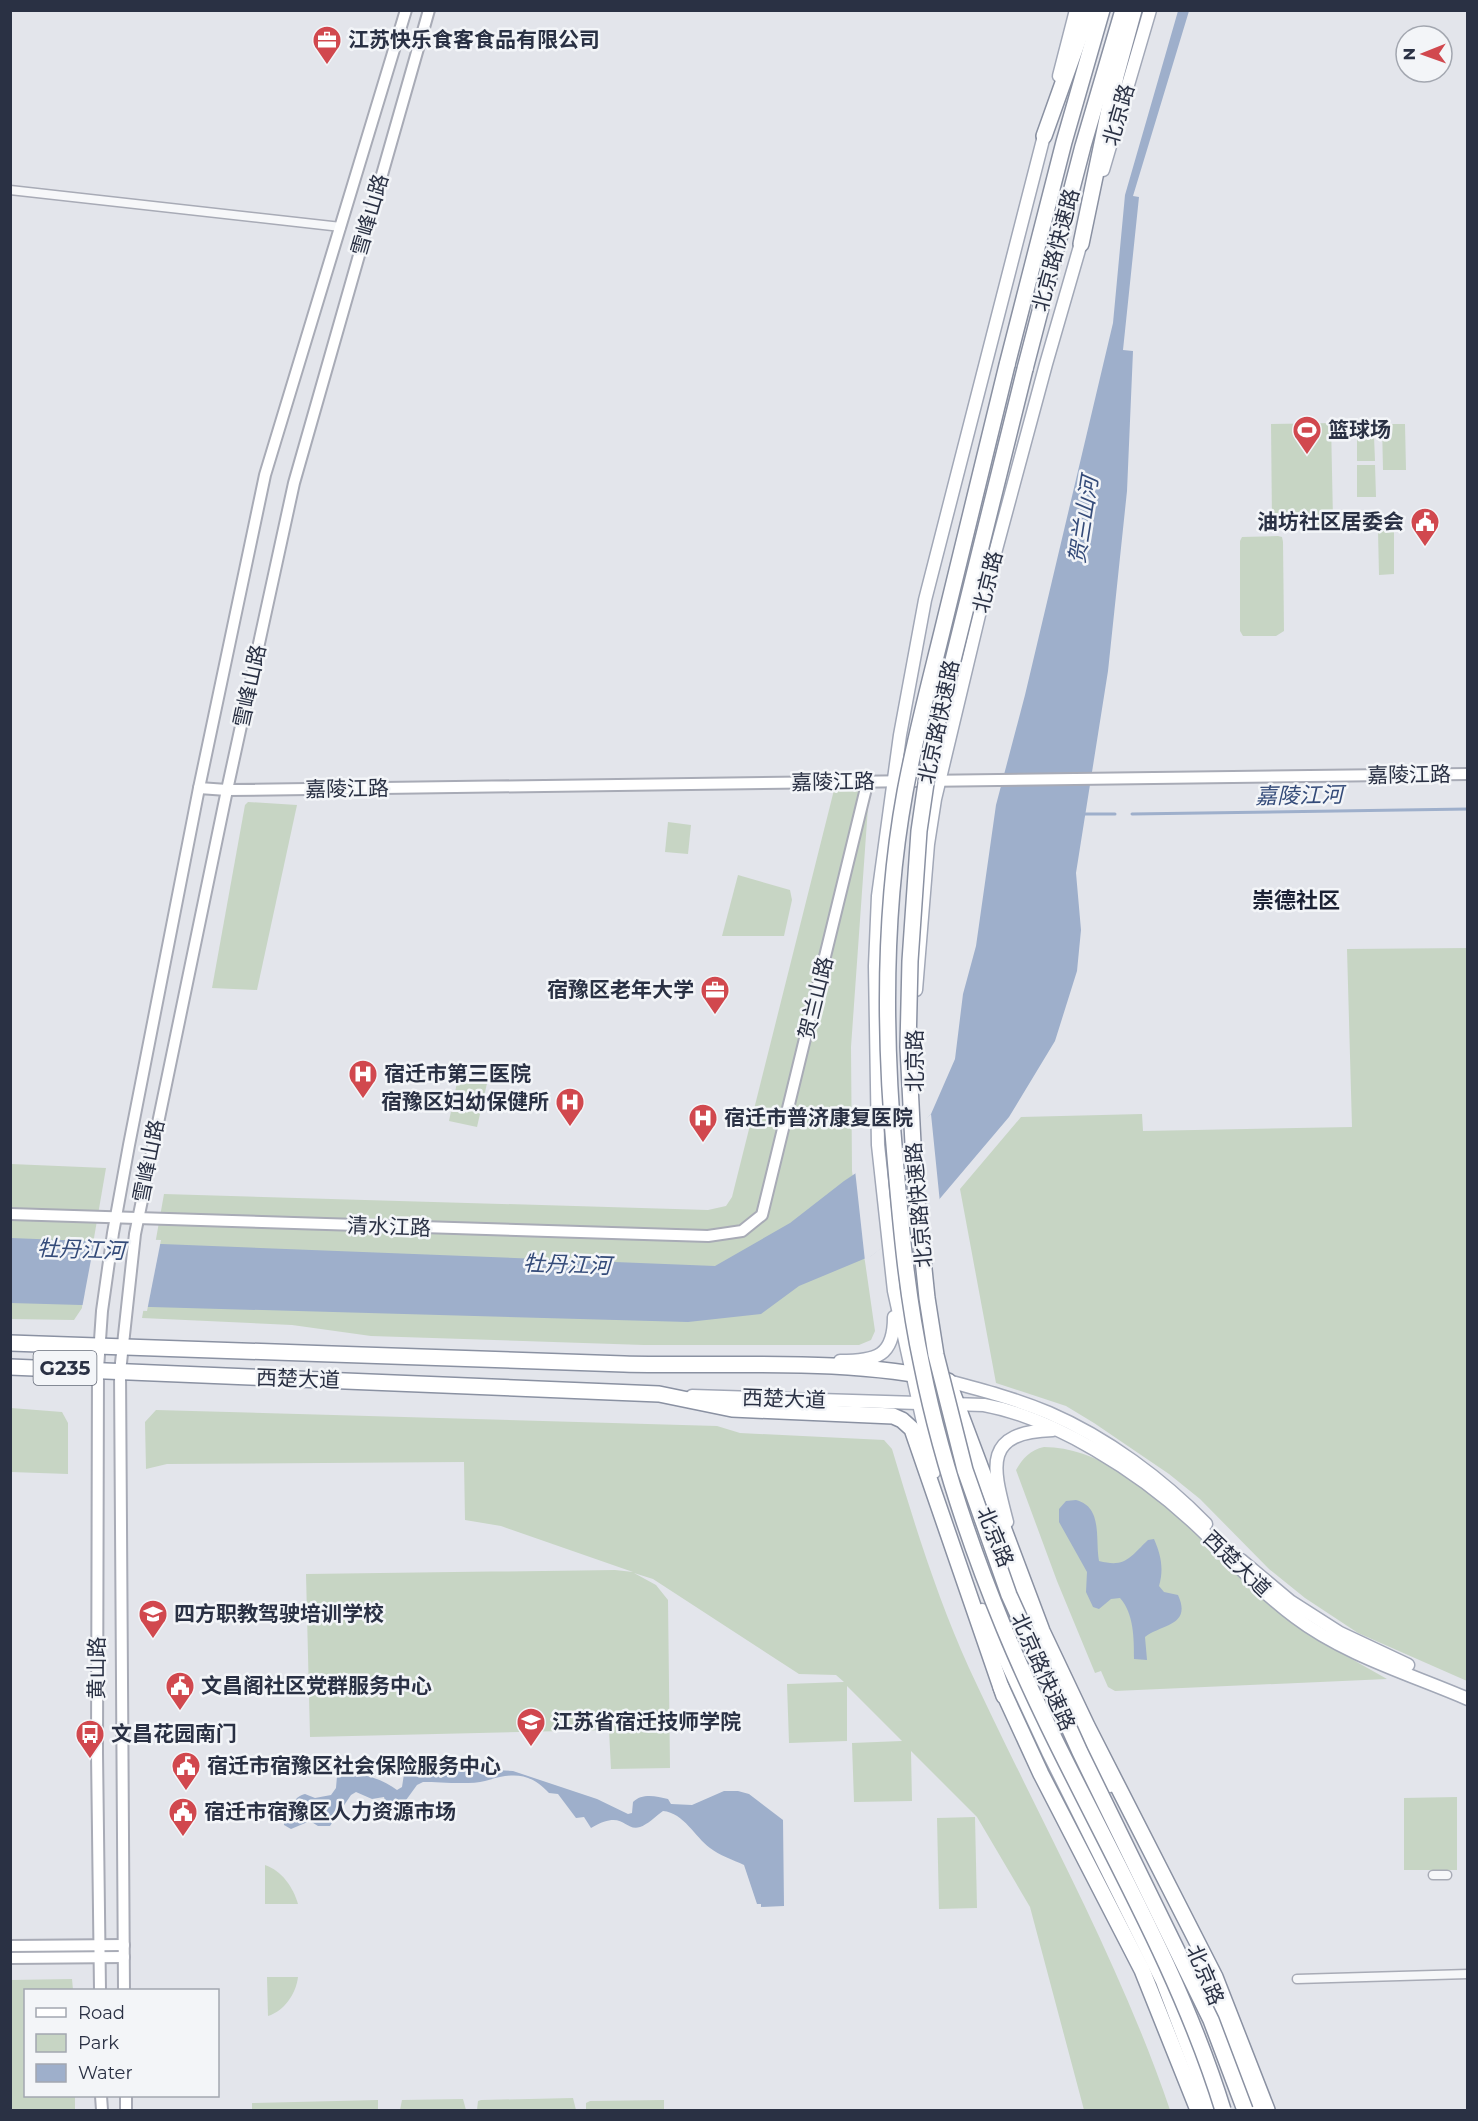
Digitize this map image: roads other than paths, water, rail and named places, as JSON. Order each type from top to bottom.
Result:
[{"type":"highway","points":[[1044,136],[1089,10]]},
{"type":"highway","name":"北京路快速路","points":[[1102,10],[1064,142],[1007,365],[926,697],[905,793],[890,922],[887,1022],[889,1096],[905,1267],[921,1366],[950,1478],[1004,1629],[1184,2005],[1223,2110]]},
{"type":"highway","name":"北京路快速路","points":[[1123,10],[1083,146],[1024,369],[931,749],[919,831],[910,961],[908,1047],[915,1182],[927,1298],[936,1355],[965,1470],[1009,1595],[1080,1752],[1211,2020],[1245,2110]]},
{"type":"highway","points":[[1081,244],[1116,76],[1134,10]]},
{"type":"highway","name":"G235","points":[[10,1343],[99,1345],[121,1348]]},
{"type":"highway","name":"西楚大道","points":[[121,1348],[658,1365],[861,1368],[910,1372],[948,1381]]},
{"type":"highway","name":"西楚大道","points":[[10,1367],[659,1394]]},
{"type":"highway","points":[[948,1381],[1042,1631],[1087,1726],[1215,1977],[1267,2110]]},
{"type":"highway","points":[[659,1394],[732,1409],[882,1415],[902,1420],[912,1429],[1004,1696],[1041,1774],[1142,1970],[1198,2110]]},
{"type":"highway","points":[[943,1505],[982,1633]]},
{"type":"main road","name":"雪峰山路","points":[[99,1345],[116,1215],[199,788],[265,475],[406,10]]},
{"type":"main road","name":"雪峰山路","points":[[120,1372],[124,1311],[138,1216],[294,483],[429,10]]},
{"type":"main road","name":"北京路","points":[[1076,10],[925,600],[914,655],[883,854],[876,942],[878,1145],[894,1291],[917,1404],[943,1505],[988,1627],[1162,1981],[1211,2110]]},
{"type":"main road","name":"北京路","points":[[948,1381],[934,1313],[915,1119],[914,1047],[928,844],[940,781],[984,594],[1081,244],[1150,10]]},
{"type":"main road","name":"嘉陵江路","points":[[199,788],[227,790],[1467,774]]},
{"type":"main road","name":"贺兰山路","points":[[762,1215],[868,780]]},
{"type":"main road","name":"清水江路","points":[[10,1214],[116,1215],[708,1236],[742,1231],[762,1215]]},
{"type":"main road","points":[[658,1365],[854,1361],[875,1357],[888,1350],[894,1338],[894,1291]]},
{"type":"main road","name":"黄山路","points":[[99,1345],[97,1753],[100,1989]]},
{"type":"main road","name":"黄山路","points":[[120,1372],[124,1989]]},
{"type":"main road","name":"西楚大道","points":[[948,1381],[1005,1397],[1050,1414],[1112,1449],[1151,1475],[1188,1505],[1241,1560],[1290,1601],[1340,1633],[1467,1690]]},
{"type":"main road","name":"西楚大道","points":[[659,1394],[955,1404],[1010,1410],[1038,1420],[1107,1457],[1165,1498],[1272,1599],[1318,1634],[1467,1699]]},
{"type":"main road","name":"北京路","points":[[955,1404],[975,1485],[1023,1606],[1070,1713],[1187,1934],[1232,2039],[1255,2110]]},
{"type":"main road","points":[[1022,1578],[998,1482],[997,1458],[1003,1445],[1012,1437],[1035,1430],[1053,1430]]},
{"type":"main road","points":[[10,1946],[124,1945]]},
{"type":"main road","points":[[10,1958],[124,1957]]},
{"type":"street","points":[[10,190],[341,227]]},
{"type":"street","points":[[1433,1875],[1447,1875]]},
{"type":"street","points":[[1297,1979],[1467,1974]]},
{"type":"water","points":[[1178,11],[1189,11],[1133,196],[1139,197],[1123,350],[1133,351],[1127,491],[1108,671],[1076,873],[1081,930],[1077,971],[1055,1041],[1009,1117],[937,1202],[871,1256],[799,1286],[761,1314],[688,1322],[11,1303],[11,1238],[715,1266],[790,1223],[844,1181],[901,1143],[931,1114],[955,1059],[963,994],[976,946],[996,805],[1025,695],[1113,323],[1125,195]]},
{"type":"water","points":[[1076,1500],[1085,1504],[1094,1516],[1099,1561],[1116,1563],[1127,1560],[1148,1540],[1154,1539],[1161,1562],[1159,1586],[1164,1592],[1178,1595],[1181,1613],[1173,1623],[1145,1637],[1147,1660],[1134,1659],[1131,1619],[1120,1598],[1111,1599],[1099,1609],[1093,1607],[1086,1592],[1087,1572],[1059,1522],[1059,1509],[1066,1501]]},
{"type":"water","points":[[448,1764],[450,1768],[513,1771],[597,1799],[628,1814],[632,1813],[633,1802],[645,1796],[668,1799],[671,1804],[692,1805],[724,1791],[749,1794],[783,1820],[784,1906],[761,1907],[761,1904],[757,1904],[744,1865],[710,1848],[677,1816],[663,1811],[640,1827],[635,1828],[617,1820],[610,1820],[591,1828],[584,1817],[576,1818],[558,1794],[549,1793],[527,1777],[512,1775],[471,1783],[423,1782],[417,1785],[401,1807],[386,1804],[384,1797],[372,1799],[356,1792],[351,1795],[330,1826],[318,1826],[310,1821],[291,1829],[284,1825],[288,1811],[297,1798],[305,1794],[315,1798],[331,1795],[336,1788],[337,1776],[360,1774],[384,1782],[397,1790],[402,1787],[404,1774],[412,1766],[418,1767],[421,1772],[427,1767],[441,1768]]},
{"type":"waterway","name":"嘉陵江河","points":[[1132,814],[1468,809]]},
{"type":"waterway","name":"嘉陵江河","points":[[1084,814],[1115,814]]},
{"type":"place","name":"江苏快乐食客食品有限公司","points":[[327,66]]},
{"type":"place","name":"篮球场","points":[[1307,456]]},
{"type":"place","name":"油坊社区居委会","points":[[1425,548]]},
{"type":"place","name":"宿豫区老年大学","points":[[715,1016]]},
{"type":"place","name":"宿迁市第三医院","points":[[363,1100]]},
{"type":"place","name":"宿豫区妇幼保健所","points":[[570,1128]]},
{"type":"place","name":"宿迁市普济康复医院","points":[[703,1144]]},
{"type":"place","name":"四方职教驾驶培训学校","points":[[153,1640]]},
{"type":"place","name":"文昌阁社区党群服务中心","points":[[180,1712]]},
{"type":"place","name":"江苏省宿迁技师学院","points":[[531,1748]]},
{"type":"place","name":"文昌花园南门","points":[[90,1760]]},
{"type":"place","name":"宿迁市宿豫区社会保险服务中心","points":[[186,1792]]},
{"type":"place","name":"宿迁市宿豫区人力资源市场","points":[[183,1838]]},
{"type":"district","name":"崇德社区","points":[[1296,900]]},
{"type":"water label","name":"贺兰山河","points":[[1083,520]]},
{"type":"water label","name":"牡丹江河","points":[[81,1249]]},
{"type":"water label","name":"牡丹江河","points":[[567,1264]]}]
